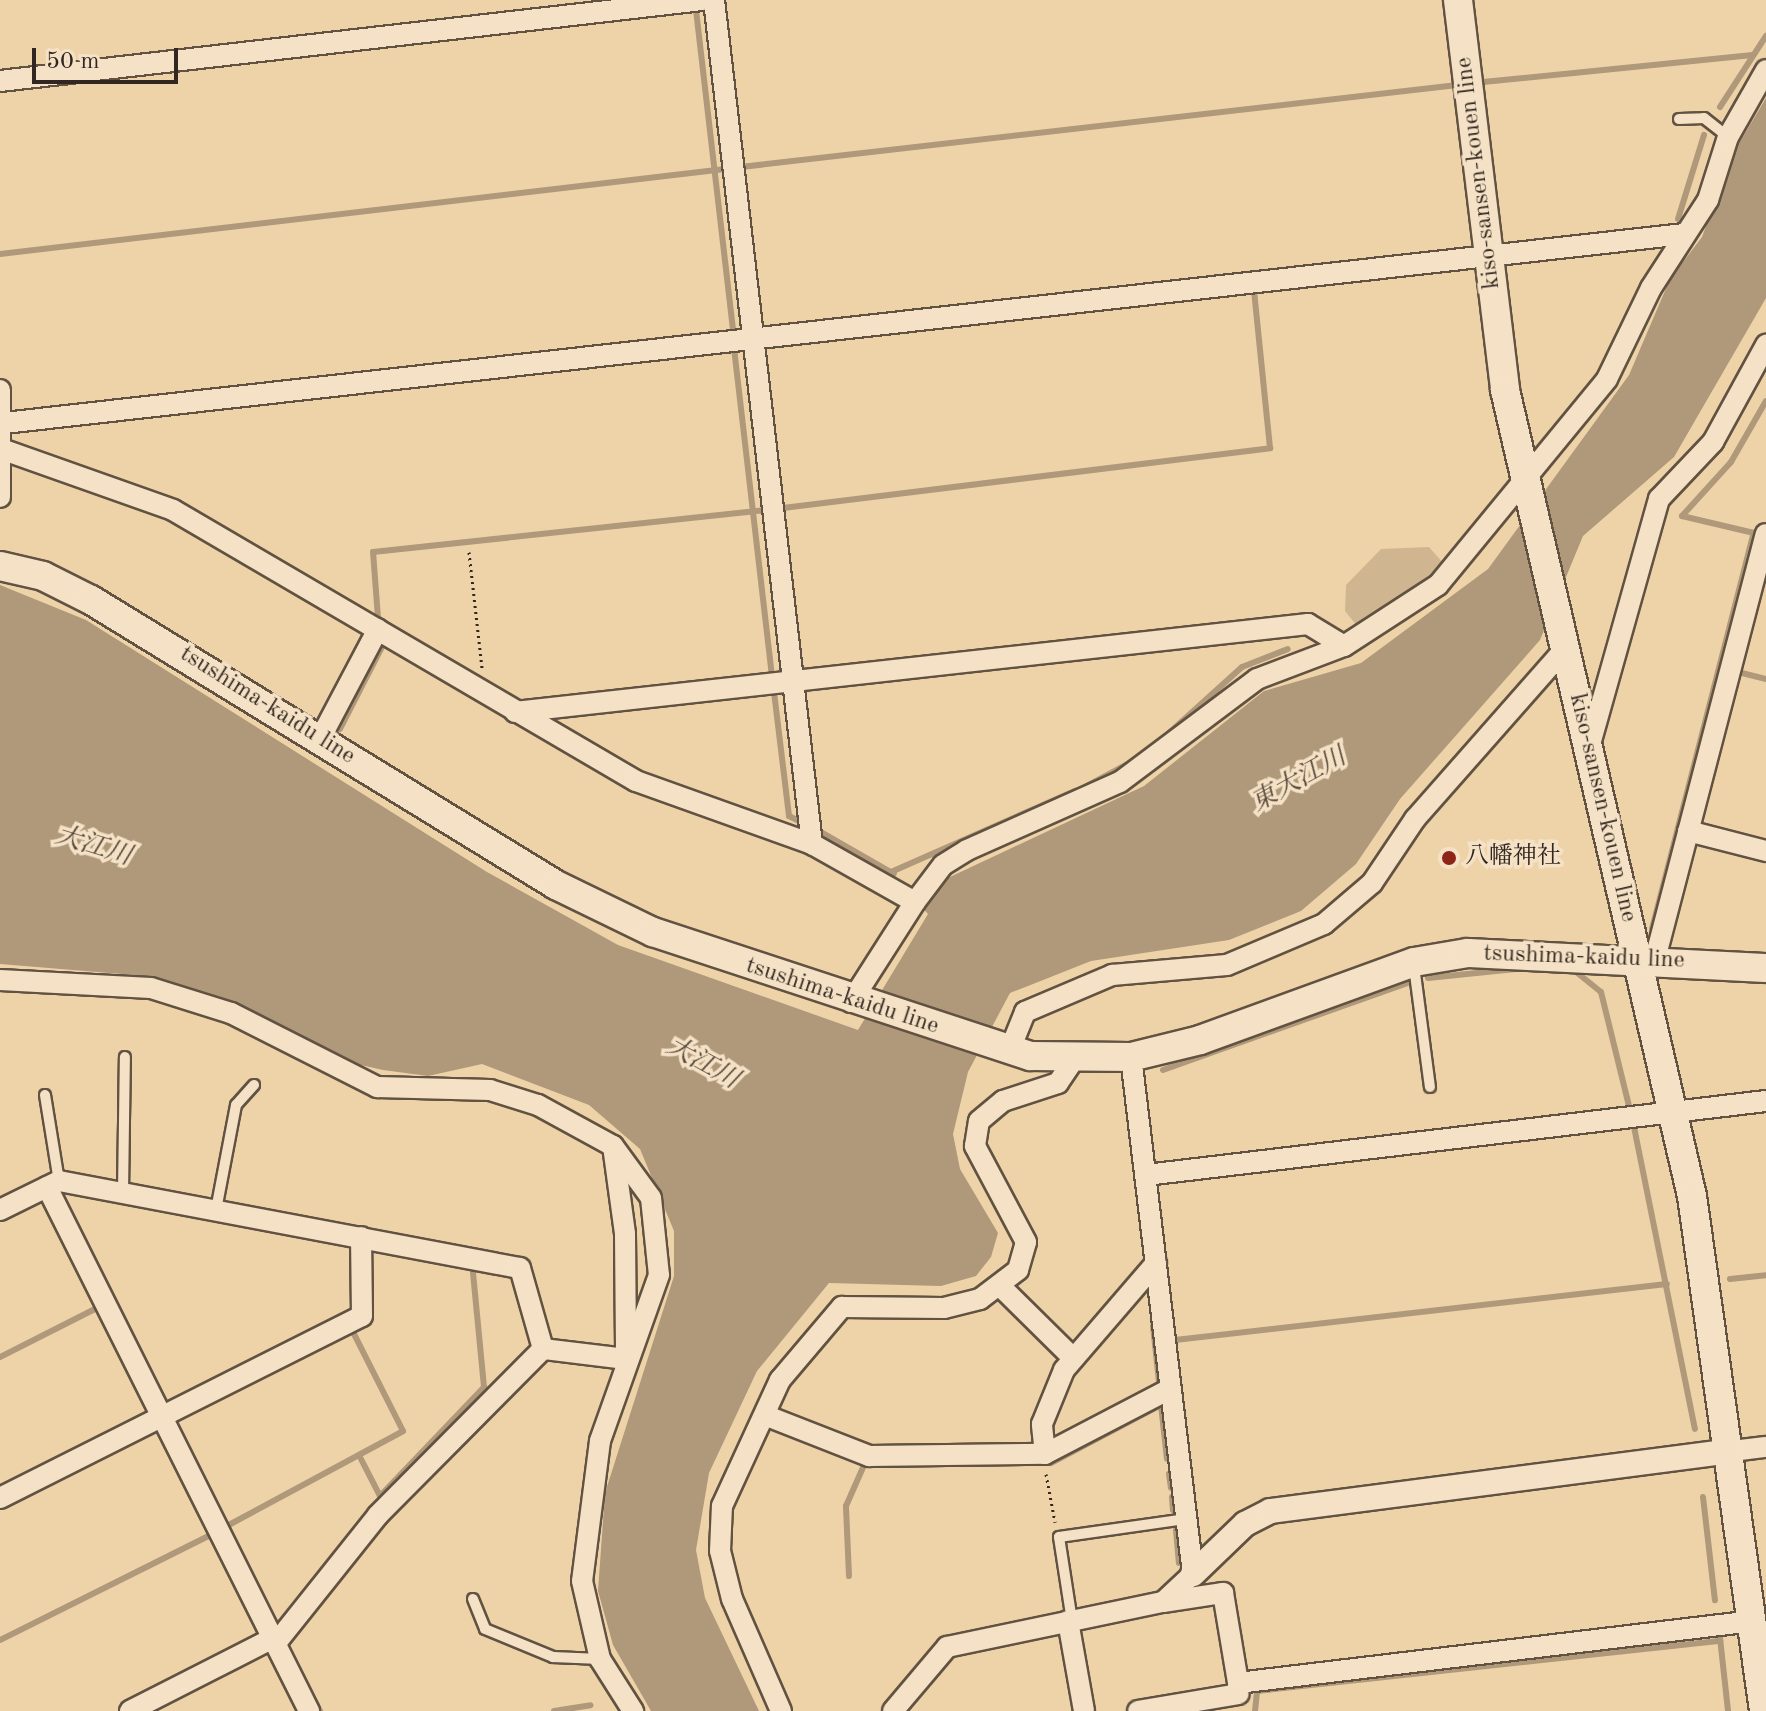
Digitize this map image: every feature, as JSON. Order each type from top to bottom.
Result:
[{"type":"main road","name":"kiso-sansen-kouen line","points":[[1458,0],[1488,252],[1524,489],[1588,751],[1646,958],[1732,1451],[1764,1711]]},
{"type":"main road","name":"tsushima-kaidu line","points":[[0,566],[43,576],[91,600],[556,885],[653,932],[857,1004],[1073,1061],[1131,1057],[1200,1040],[1414,962],[1528,951],[1766,968]]},
{"type":"street","points":[[0,81],[702,0]]},
{"type":"street","points":[[714,0],[812,844]]},
{"type":"street","points":[[857,1004],[915,902],[943,865],[967,850],[1120,782],[1257,679],[1344,646],[1438,585],[1524,489],[1607,379],[1685,234],[1708,200],[1728,137],[1766,70]]},
{"type":"street","points":[[4,423],[1488,252],[1685,234]]},
{"type":"street","points":[[1588,751],[1659,499],[1713,442],[1766,345]]},
{"type":"street","points":[[0,390],[4,423],[0,497]]},
{"type":"street","points":[[4,450],[173,510],[636,781],[812,844],[915,902]]},
{"type":"street","points":[[1646,958],[1688,831],[1766,534]]},
{"type":"street","points":[[515,712],[1308,624],[1344,646]]},
{"type":"street","points":[[320,739],[378,629]]},
{"type":"street","points":[[1006,1042],[1025,1012],[1112,975],[1227,965],[1324,924],[1372,883],[1415,819],[1562,642]]},
{"type":"street","points":[[1688,831],[1766,851]]},
{"type":"street","points":[[0,980],[151,988],[231,1013],[377,1087],[490,1090],[538,1105],[613,1146],[651,1198],[660,1235],[649,1312],[626,1359],[600,1441],[582,1543],[582,1581],[600,1659],[633,1711]]},
{"type":"street","points":[[1131,1057],[1193,1574]]},
{"type":"street","points":[[781,1711],[742,1634],[720,1551],[722,1506],[767,1416],[780,1380],[842,1307],[944,1308],[1000,1286],[1018,1270],[1026,1242],[975,1146],[979,1121],[1003,1101],[1058,1083],[1073,1061]]},
{"type":"street","points":[[1146,1175],[1766,1101]]},
{"type":"street","points":[[613,1146],[625,1234],[626,1359]]},
{"type":"street","points":[[53,1184],[161,1418],[309,1711]]},
{"type":"street","points":[[0,1210],[53,1184],[123,1193],[520,1268],[543,1349]]},
{"type":"street","points":[[0,1498],[362,1316],[361,1237]]},
{"type":"street","points":[[1043,1454],[1042,1424],[1073,1358],[1156,1263]]},
{"type":"street","points":[[1000,1286],[1073,1358]]},
{"type":"street","points":[[543,1349],[626,1359]]},
{"type":"street","points":[[130,1711],[274,1640],[378,1515],[543,1349]]},
{"type":"street","points":[[767,1416],[869,1456],[1043,1454],[1170,1389]]},
{"type":"street","points":[[1163,1602],[1245,1524],[1270,1511],[1766,1447]]},
{"type":"street","points":[[893,1711],[947,1647],[1163,1602],[1223,1593],[1239,1696]]},
{"type":"street","points":[[1070,1621],[1084,1711]]},
{"type":"street","points":[[1138,1711],[1753,1621]]},
{"type":"lane","points":[[1679,119],[1704,118],[1728,137]]},
{"type":"lane","points":[[1414,962],[1430,1087]]},
{"type":"lane","points":[[123,1193],[125,1057]]},
{"type":"lane","points":[[216,1210],[236,1105],[254,1085]]},
{"type":"lane","points":[[45,1095],[53,1184]]},
{"type":"lane","points":[[1070,1621],[1059,1537],[1185,1519]]},
{"type":"lane","points":[[473,1599],[485,1629],[553,1657],[600,1659]]},
{"type":"path","points":[[469,552],[481,692]]},
{"type":"path","points":[[1043,1454],[1059,1537]]},
{"type":"shaded area","points":[[1429,547],[1444,564],[1361,631],[1345,611],[1346,585],[1381,549]]},
{"type":"water","points":[[1766,98],[1766,298],[1674,457],[1583,536],[1540,640],[1400,799],[1356,864],[1301,911],[1229,940],[1091,961],[1010,993],[968,1072],[953,1134],[960,1169],[998,1233],[991,1257],[976,1276],[941,1286],[829,1283],[757,1371],[709,1473],[696,1550],[705,1598],[759,1711],[651,1711],[613,1645],[598,1591],[605,1493],[674,1276],[674,1231],[640,1149],[589,1105],[482,1064],[428,1076],[383,1070],[339,1060],[218,997],[146,976],[0,964],[0,585],[86,620],[487,872],[618,945],[858,1030],[928,914],[919,904],[935,884],[1144,786],[1264,691],[1361,663],[1488,569],[1629,375],[1670,279],[1702,237],[1732,155]]},
{"type":"waterway","points":[[696,10],[733,332]]},
{"type":"waterway","points":[[1720,107],[1766,36]]},
{"type":"waterway","points":[[1483,82],[1753,55]]},
{"type":"waterway","points":[[741,167],[1457,85]]},
{"type":"waterway","points":[[1678,219],[1704,135]]},
{"type":"waterway","points":[[0,254],[725,169]]},
{"type":"waterway","points":[[783,508],[1270,448],[1254,290]]},
{"type":"waterway","points":[[734,348],[772,675]]},
{"type":"waterway","points":[[1652,929],[1754,533],[1682,516],[1731,462],[1766,401]]},
{"type":"waterway","points":[[385,623],[378,618],[373,552],[765,510]]},
{"type":"waterway","points":[[340,729],[382,647]]},
{"type":"waterway","points":[[1169,733],[1242,667],[1288,649]]},
{"type":"waterway","points":[[1738,672],[1766,679]]},
{"type":"waterway","points":[[774,692],[789,816],[801,822]]},
{"type":"waterway","points":[[1085,787],[1135,760]]},
{"type":"waterway","points":[[891,872],[1075,791]]},
{"type":"waterway","points":[[821,832],[894,874]]},
{"type":"waterway","points":[[1428,978],[1516,969]]},
{"type":"waterway","points":[[1575,971],[1601,992],[1630,1110]]},
{"type":"waterway","points":[[1163,1070],[1407,983]]},
{"type":"waterway","points":[[1634,1127],[1695,1429]]},
{"type":"waterway","points":[[361,1459],[380,1496],[484,1387],[473,1273]]},
{"type":"waterway","points":[[1730,1279],[1766,1275]]},
{"type":"waterway","points":[[1175,1340],[1667,1284]]},
{"type":"waterway","points":[[0,1357],[101,1306]]},
{"type":"waterway","points":[[1153,1326],[1159,1382]]},
{"type":"waterway","points":[[225,1527],[403,1431],[353,1332]]},
{"type":"waterway","points":[[1051,1463],[1161,1405],[1167,1459]]},
{"type":"waterway","points":[[849,1576],[846,1506],[865,1463]]},
{"type":"waterway","points":[[1169,1474],[1171,1488]]},
{"type":"waterway","points":[[1172,1497],[1173,1510]]},
{"type":"waterway","points":[[1703,1497],[1715,1600]]},
{"type":"waterway","points":[[1176,1530],[1179,1563]]},
{"type":"waterway","points":[[0,1640],[213,1534]]},
{"type":"waterway","points":[[1720,1638],[1728,1711]]},
{"type":"waterway","points":[[1255,1711],[1257,1691],[1720,1641]]},
{"type":"waterway","points":[[314,1700],[320,1711]]},
{"type":"waterway","points":[[554,1711],[591,1705]]},
{"type":"place","name":"八幡神社","points":[[1449,858]]},
{"type":"water label","name":"東大江川","points":[[1299,781]]},
{"type":"water label","name":"大江川","points":[[93,847]]},
{"type":"water label","name":"大江川","points":[[702,1064]]}]
